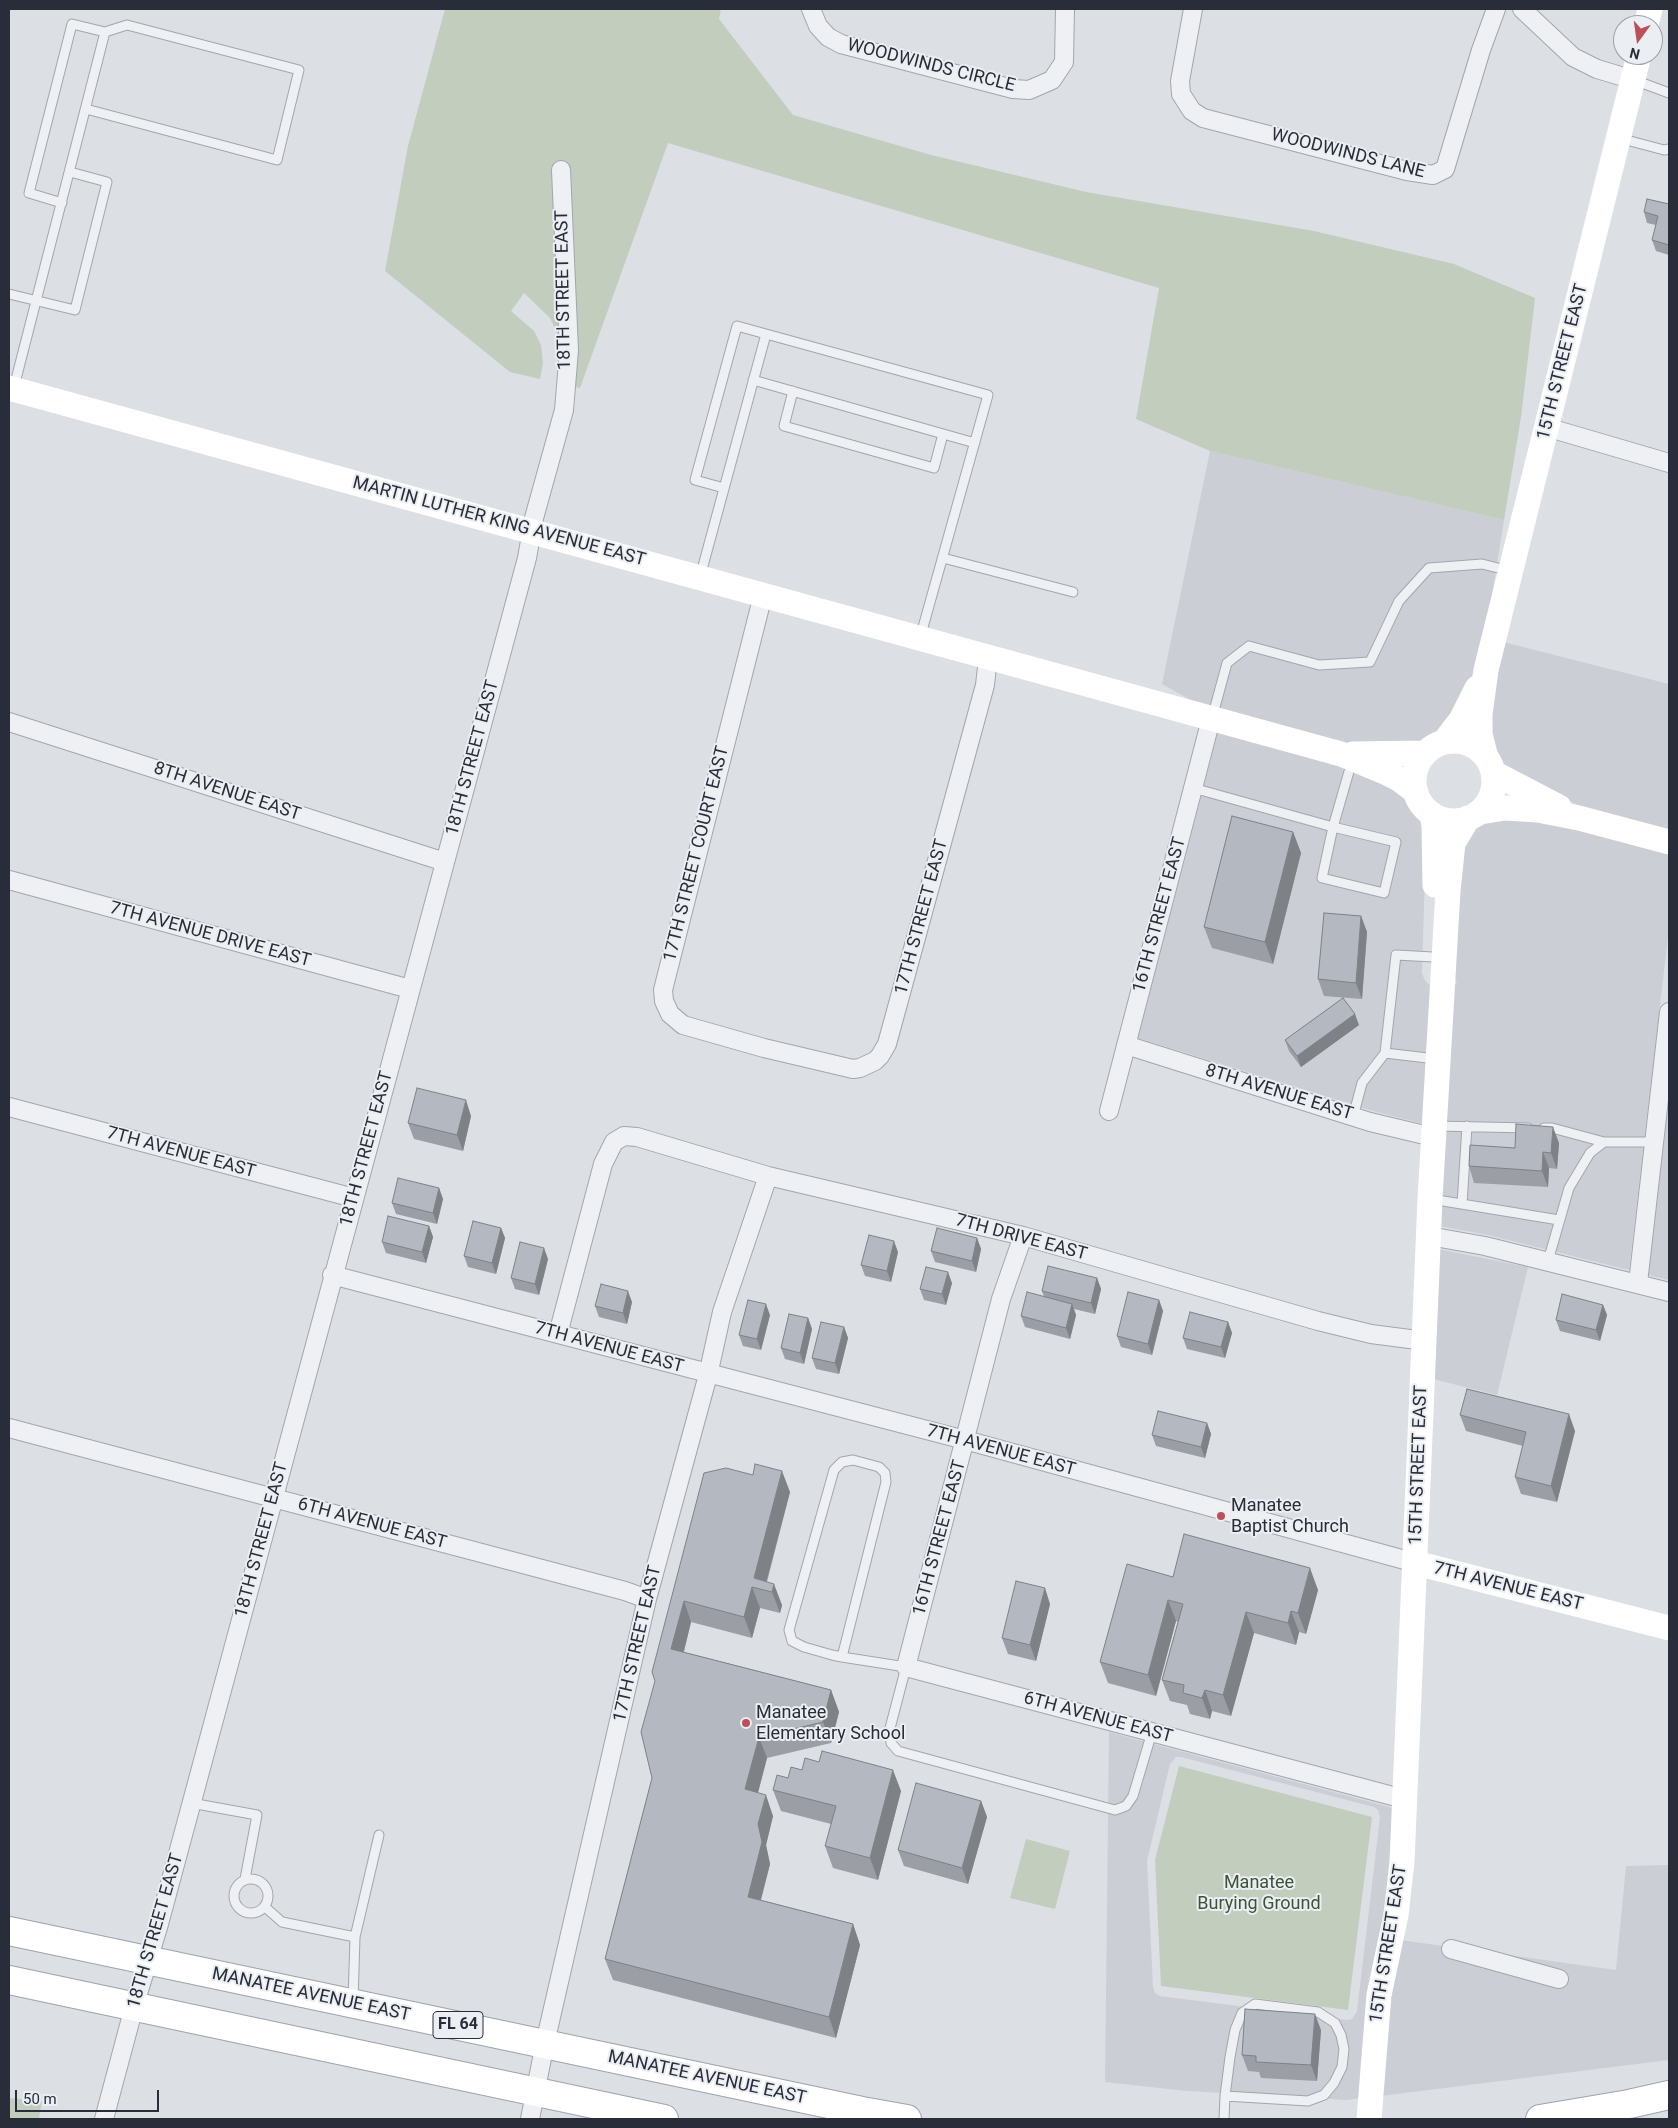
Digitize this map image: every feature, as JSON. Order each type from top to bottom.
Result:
[{"type":"main road","name":"15TH STREET EAST","points":[[1489,764],[1480,734],[1480,714],[1486,670],[1637,65]]},
{"type":"main road","name":"MARTIN LUTHER KING AVENUE EAST","points":[[11,389],[1347,756]]},
{"type":"main road","name":"15TH STREET EAST","points":[[1434,747],[1461,720],[1486,670]]},
{"type":"main road","points":[[1347,756],[1434,747],[1456,740],[1467,742],[1489,764],[1579,818]]},
{"type":"main road","points":[[1416,792],[1415,774],[1418,762],[1434,747]]},
{"type":"main road","points":[[1347,756],[1399,779],[1416,792],[1425,808],[1432,814],[1450,820],[1505,808],[1538,810],[1579,818],[1669,842]]},
{"type":"main road","points":[[1474,815],[1492,794],[1494,784],[1489,764]]},
{"type":"main road","points":[[1432,814],[1435,871],[1432,972],[1443,983]]},
{"type":"main road","name":"15TH STREET EAST","points":[[1369,2119],[1379,1995],[1399,1895],[1416,1563],[1430,1199],[1448,891],[1453,843],[1474,815]]},
{"type":"main road","name":"7TH AVENUE EAST","points":[[1416,1563],[1669,1628]]},
{"type":"main road","name":"MANATEE AVENUE EAST","points":[[9,1930],[545,2043],[861,2115],[908,2119]]},
{"type":"main road","points":[[9,1980],[664,2119]]},
{"type":"main road","points":[[1540,2119],[1629,2104],[1669,2095]]},
{"type":"street","name":"WOODWINDS CIRCLE","points":[[811,9],[818,26],[828,37],[841,44],[1013,89],[1029,90],[1052,80],[1064,62],[1065,9]]},
{"type":"street","name":"WOODWINDS LANE","points":[[1193,9],[1180,81],[1181,94],[1192,111],[1203,118],[1407,171],[1433,175],[1445,169],[1481,50],[1496,9]]},
{"type":"street","points":[[1522,9],[1573,56],[1597,69],[1634,80]]},
{"type":"street","name":"18TH STREET EAST","points":[[104,2119],[192,1803],[332,1275],[527,556],[564,410],[569,350],[561,170]]},
{"type":"street","points":[[1546,427],[1669,463]]},
{"type":"street","name":"17TH STREET COURT EAST","points":[[763,595],[663,990],[664,1001],[670,1014],[683,1025],[764,1048]]},
{"type":"street","name":"17TH STREET EAST","points":[[764,1048],[853,1069],[875,1061],[887,1044],[985,685],[988,658]]},
{"type":"street","name":"16TH STREET EAST","points":[[1109,1111],[1211,719]]},
{"type":"street","name":"8TH AVENUE EAST","points":[[9,722],[444,862]]},
{"type":"street","name":"7TH AVENUE DRIVE EAST","points":[[9,880],[410,989]]},
{"type":"street","points":[[1638,1283],[1669,1024]]},
{"type":"street","name":"8TH AVENUE EAST","points":[[1126,1046],[1353,1116],[1434,1131]]},
{"type":"street","name":"7TH AVENUE EAST","points":[[9,1107],[354,1198]]},
{"type":"street","name":"7TH DRIVE EAST","points":[[558,1334],[603,1164],[614,1142],[624,1136],[636,1137],[768,1176],[1024,1236],[1318,1321],[1371,1334],[1424,1341]]},
{"type":"street","name":"17TH STREET EAST","points":[[530,2119],[545,2043],[647,1599],[708,1375],[722,1312],[768,1176]]},
{"type":"street","name":"16TH STREET EAST","points":[[906,1668],[1001,1299],[1024,1236]]},
{"type":"street","points":[[1429,1236],[1485,1246],[1669,1292]]},
{"type":"street","name":"7TH AVENUE EAST","points":[[332,1275],[708,1375],[965,1440],[1416,1563]]},
{"type":"street","name":"6TH AVENUE EAST","points":[[9,1428],[625,1591],[647,1599]]},
{"type":"street","name":"6TH AVENUE EAST","points":[[906,1668],[1404,1799]]},
{"type":"street","points":[[1451,1949],[1559,1979]]},
{"type":"lane","points":[[62,203],[29,193],[72,24],[105,32],[127,25],[299,70],[277,160],[86,109]]},
{"type":"lane","points":[[11,389],[62,203],[105,32]]},
{"type":"lane","points":[[1634,80],[1669,93]]},
{"type":"lane","points":[[1619,138],[1664,150],[1669,149]]},
{"type":"lane","points":[[9,294],[75,310],[108,182],[70,172]]},
{"type":"lane","points":[[724,488],[695,480],[737,326],[988,395],[920,639]]},
{"type":"lane","points":[[700,578],[766,334]]},
{"type":"lane","points":[[753,380],[975,443]]},
{"type":"lane","points":[[793,391],[784,426],[934,468],[943,434]]},
{"type":"lane","points":[[943,558],[1073,592]]},
{"type":"lane","points":[[1211,719],[1227,664],[1249,646],[1319,664],[1370,662],[1399,600],[1429,568],[1482,564],[1510,571]]},
{"type":"lane","points":[[1193,788],[1333,827],[1396,842],[1384,893],[1322,878],[1333,827],[1347,756]]},
{"type":"lane","points":[[1353,1116],[1362,1083],[1385,1053],[1396,956],[1432,957]]},
{"type":"lane","points":[[1385,1053],[1438,1059]]},
{"type":"lane","points":[[1434,1131],[1467,1126],[1552,1128],[1604,1142],[1654,1142]]},
{"type":"lane","points":[[1462,1204],[1467,1126]]},
{"type":"lane","points":[[1548,1261],[1569,1188],[1590,1153],[1604,1142]]},
{"type":"lane","points":[[1430,1199],[1559,1220]]},
{"type":"lane","name":"6TH AVENUE EAST","points":[[842,1657],[886,1482],[885,1473],[879,1467],[853,1460],[842,1462],[834,1470],[789,1630],[792,1641],[804,1647],[842,1657],[906,1668]]},
{"type":"lane","points":[[906,1668],[890,1732],[891,1743],[898,1751],[1116,1810],[1126,1806],[1134,1796],[1152,1732]]},
{"type":"lane","points":[[192,1803],[257,1815],[245,1879]]},
{"type":"lane","points":[[353,2003],[355,1937],[380,1835]]},
{"type":"lane","points":[[245,1879],[256,1879],[264,1887],[269,1896],[265,1907],[261,1911],[249,1914],[239,1908],[233,1892],[240,1882],[245,1879]]},
{"type":"lane","points":[[265,1907],[282,1922],[355,1937]]},
{"type":"lane","points":[[1224,2119],[1226,2096],[1235,2030],[1242,2013],[1255,2004],[1318,2012],[1335,2023],[1341,2035],[1344,2049],[1342,2067],[1334,2084],[1324,2095],[1308,2101],[1226,2096]]},
{"type":"shaded area","points":[[1210,451],[1504,520],[1489,614],[1476,667],[1453,714],[1440,731],[1434,732],[1434,734],[1425,739],[1423,738],[1420,742],[1343,743],[1198,704],[1162,684]]},
{"type":"shaded area","points":[[1503,642],[1669,684],[1669,831],[1582,807],[1502,765],[1497,754],[1498,752],[1494,748],[1490,713]]},
{"type":"shaded area","points":[[1218,732],[1330,763],[1330,765],[1338,765],[1379,781],[1407,799],[1408,805],[1420,818],[1419,820],[1423,822],[1425,871],[1422,973],[1425,981],[1433,988],[1424,1124],[1373,1111],[1138,1038]]},
{"type":"shaded area","points":[[1505,819],[1536,821],[1575,829],[1669,854],[1669,928],[1629,1270],[1488,1235],[1439,1226],[1453,987],[1457,982],[1453,978],[1463,846],[1474,827],[1479,827],[1484,822]]},
{"type":"shaded area","points":[[1669,1098],[1669,1280],[1648,1275]]},
{"type":"shaded area","points":[[1438,1249],[1528,1267],[1497,1395],[1433,1379]]},
{"type":"shaded area","points":[[1109,1732],[1393,1808],[1392,1861],[1361,2098],[1347,2100],[1187,2091],[1105,2082]],"holes":[[[1176,1757],[1374,1807],[1378,1810],[1380,1817],[1357,2011],[1352,2019],[1347,2020],[1160,1996],[1155,1993],[1153,1987],[1147,1861],[1170,1764]]]},
{"type":"shaded area","points":[[1669,1865],[1669,2060],[1381,2096],[1385,2035],[1400,1940],[1616,1970],[1626,1866]]},
{"type":"green space","points":[[445,9],[721,9],[719,19],[793,115],[931,155],[1086,192],[1314,231],[1454,264],[1535,298],[1521,417],[1504,520],[1210,451],[1136,419],[1159,288],[668,143],[580,388],[560,384],[563,364],[560,339],[550,318],[524,293],[511,311],[534,331],[541,345],[543,363],[540,379],[510,372],[385,271],[408,146]]},
{"type":"green space","name":"Manatee Burying Ground","points":[[1179,1766],[1372,1817],[1348,2010],[1161,1986],[1155,1860]]},
{"type":"green space","points":[[1026,1839],[1070,1851],[1055,1909],[1010,1898]]},
{"type":"green space","points":[[9,2098],[42,2101],[39,2119],[9,2119]]},
{"type":"building","points":[[1647,199],[1669,204],[1669,245],[1652,240],[1658,216],[1644,212]]},
{"type":"building","points":[[1232,816],[1293,832],[1265,942],[1204,927]]},
{"type":"building","points":[[1324,913],[1361,916],[1356,983],[1318,979]]},
{"type":"building","points":[[1343,998],[1355,1014],[1297,1056],[1285,1040]]},
{"type":"building","points":[[417,1088],[466,1100],[457,1135],[408,1123]]},
{"type":"building","points":[[1516,1124],[1553,1127],[1551,1153],[1543,1152],[1542,1171],[1469,1166],[1470,1145],[1515,1148]]},
{"type":"building","points":[[398,1178],[439,1188],[433,1213],[392,1203]]},
{"type":"building","points":[[388,1216],[429,1226],[422,1252],[382,1242]]},
{"type":"building","points":[[473,1221],[501,1228],[492,1263],[464,1256]]},
{"type":"building","points":[[937,1228],[977,1238],[972,1261],[931,1251]]},
{"type":"building","points":[[869,1235],[894,1241],[887,1271],[861,1265]]},
{"type":"building","points":[[520,1242],[544,1248],[535,1284],[511,1278]]},
{"type":"building","points":[[1048,1266],[1097,1278],[1091,1303],[1042,1291]]},
{"type":"building","points":[[926,1267],[948,1272],[942,1294],[920,1289]]},
{"type":"building","points":[[601,1284],[628,1291],[623,1313],[595,1306]]},
{"type":"building","points":[[1027,1292],[1072,1304],[1066,1328],[1021,1316]]},
{"type":"building","points":[[1128,1292],[1159,1300],[1148,1344],[1117,1336]]},
{"type":"building","points":[[1562,1294],[1603,1305],[1596,1330],[1556,1320]]},
{"type":"building","points":[[748,1300],[766,1304],[757,1339],[739,1335]]},
{"type":"building","points":[[1190,1312],[1228,1322],[1221,1347],[1183,1338]]},
{"type":"building","points":[[789,1314],[808,1318],[800,1353],[781,1348]]},
{"type":"building","points":[[821,1322],[844,1327],[835,1363],[812,1358]]},
{"type":"building","points":[[1467,1389],[1569,1414],[1551,1486],[1515,1477],[1526,1432],[1460,1415]]},
{"type":"building","points":[[1158,1411],[1207,1423],[1201,1447],[1152,1435]]},
{"type":"building","points":[[755,1464],[782,1471],[754,1578],[774,1584],[772,1592],[752,1587],[744,1617],[684,1601],[671,1649],[831,1690],[823,1722],[759,1737],[745,1789],[766,1795],[758,1824],[762,1842],[748,1897],[853,1924],[829,2017],[605,1959],[652,1778],[641,1732],[655,1681],[652,1672],[704,1473],[726,1468],[753,1475]]},
{"type":"building","points":[[1184,1534],[1310,1568],[1298,1613],[1291,1611],[1288,1623],[1246,1612],[1223,1695],[1205,1690],[1202,1698],[1183,1693],[1184,1685],[1162,1680],[1183,1604],[1168,1600],[1148,1675],[1100,1662],[1127,1564],[1173,1577]]},
{"type":"building","points":[[1016,1581],[1045,1588],[1030,1645],[1002,1638]]},
{"type":"building","points":[[822,1751],[893,1770],[870,1858],[825,1846],[836,1806],[773,1790],[777,1775],[788,1778],[791,1767],[802,1770],[805,1758],[819,1762]]},
{"type":"building","points":[[916,1783],[981,1801],[962,1868],[898,1850]]},
{"type":"building","points":[[1245,2009],[1315,2014],[1311,2065],[1256,2062],[1256,2056],[1242,2055]]},
{"type":"place","name":"Manatee Baptist Church","points":[[1221,1516]]},
{"type":"place","name":"Manatee Elementary School","points":[[746,1723]]}]
